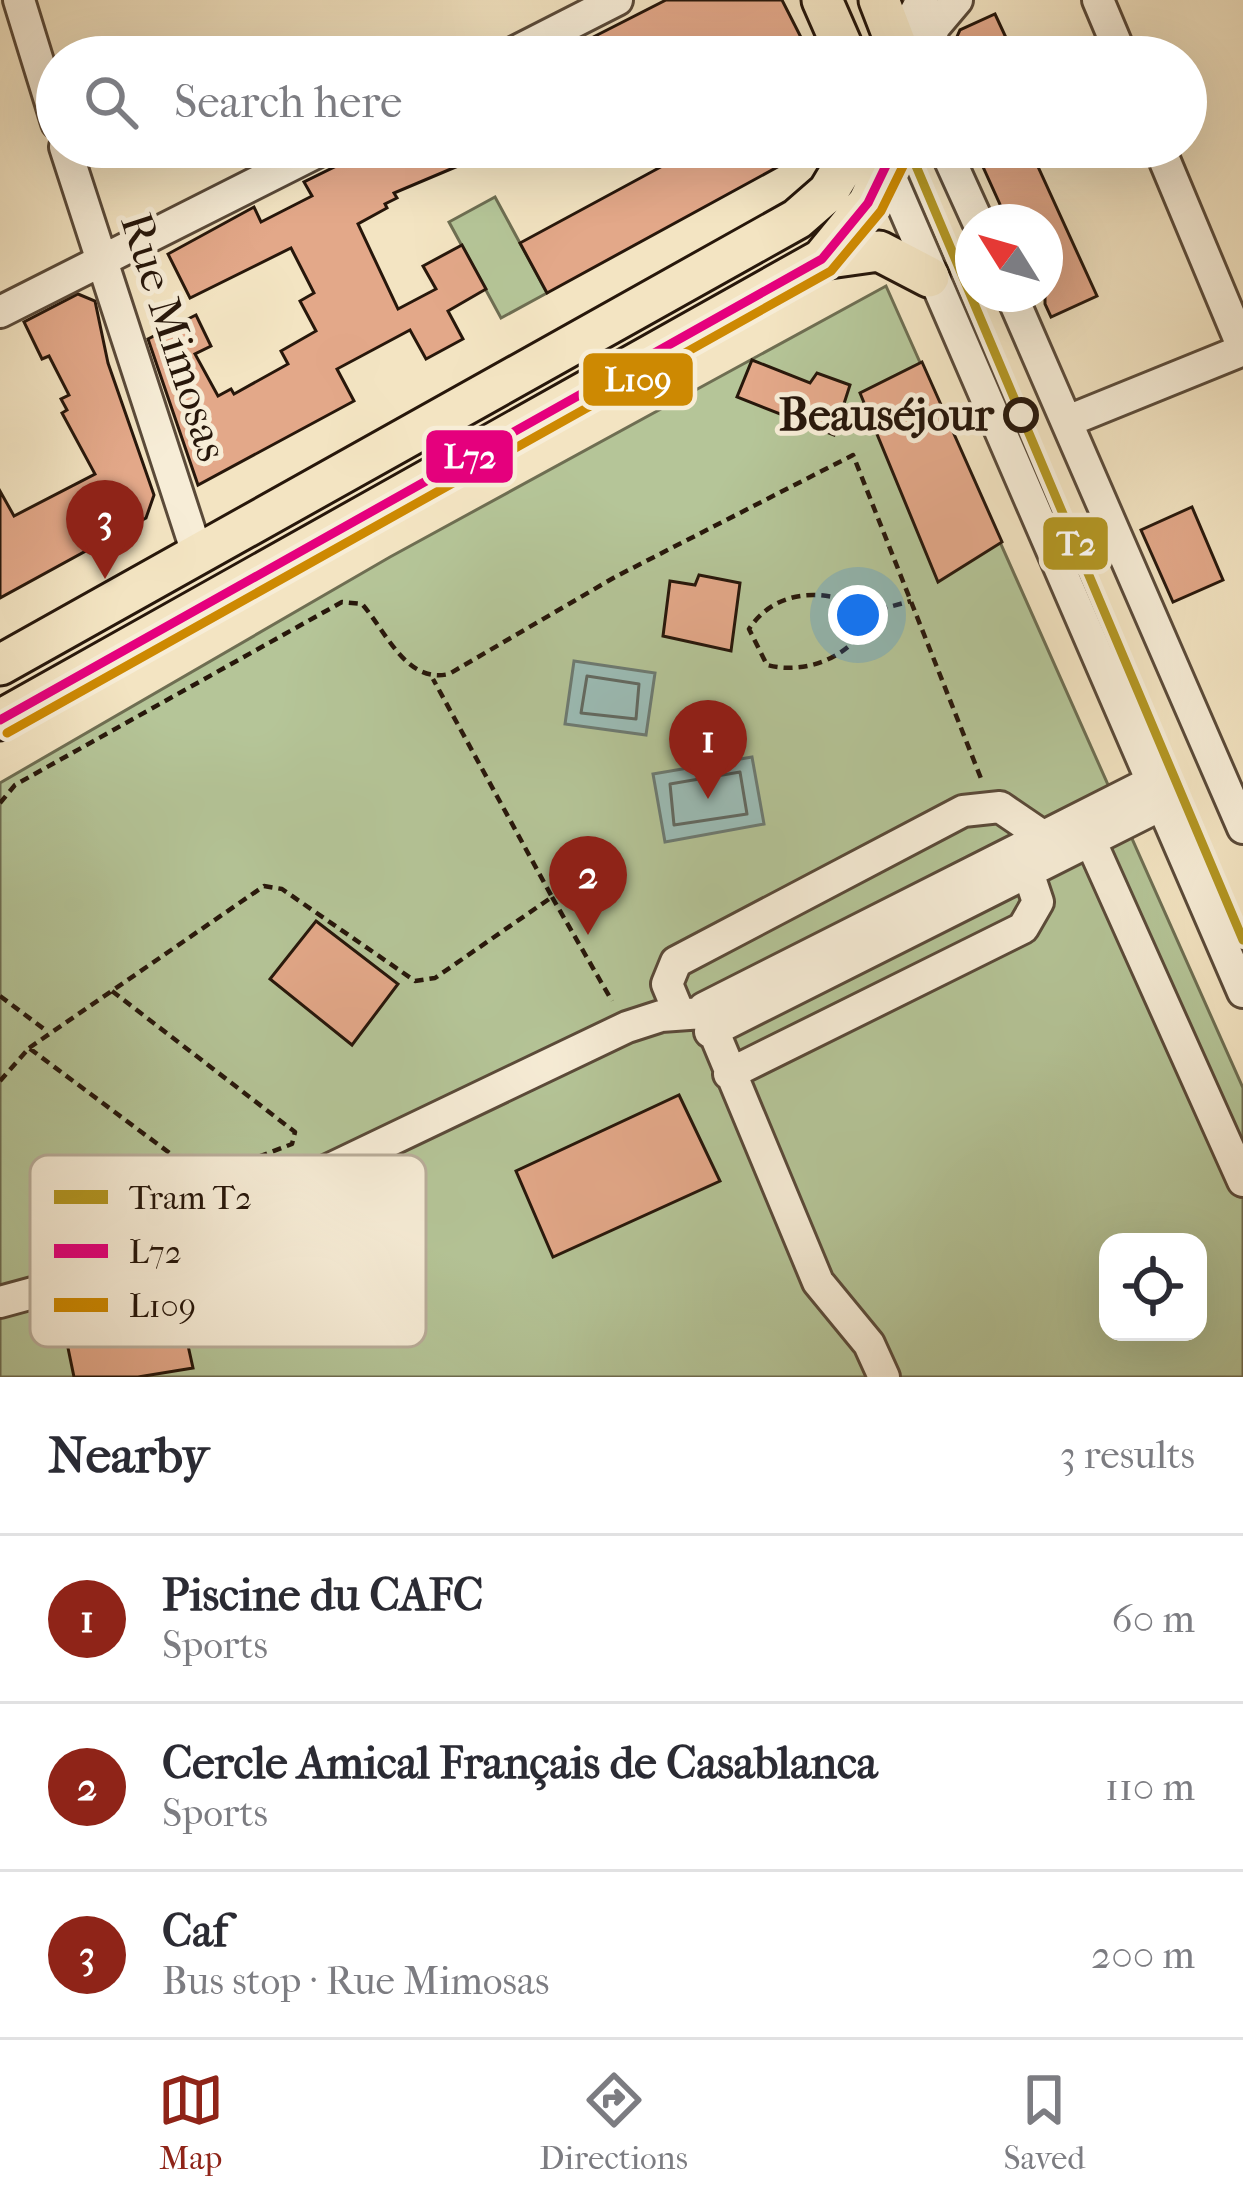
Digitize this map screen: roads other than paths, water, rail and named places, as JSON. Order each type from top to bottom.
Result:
[{"type":"main road","points":[[822,0],[838,36]]},
{"type":"main road","points":[[879,0],[894,36]]},
{"type":"main road","points":[[0,665],[797,218],[859,168]]},
{"type":"main road","points":[[0,720],[822,259],[853,226],[874,168]]},
{"type":"main road","points":[[822,259],[879,251],[929,277]]},
{"type":"street","points":[[19,0],[36,55]]},
{"type":"street","points":[[546,36],[617,0]]},
{"type":"street","points":[[909,36],[922,0]]},
{"type":"street","points":[[920,36],[957,0]]},
{"type":"street","points":[[1098,0],[1113,36]]},
{"type":"street","name":"Rue Mimosas","points":[[71,168],[198,556]]},
{"type":"street","points":[[0,312],[286,168]]},
{"type":"street","points":[[885,168],[1243,992]]},
{"type":"street","points":[[954,168],[970,204]]},
{"type":"street","points":[[1068,421],[1243,349],[1168,168]]},
{"type":"street","points":[[1018,312],[1239,810]]},
{"type":"street","points":[[910,917],[1028,872],[1085,828],[1156,793]]},
{"type":"street","points":[[884,1377],[869,1344],[818,1282],[729,1074],[697,1019],[667,984],[676,962],[963,812],[991,805],[1009,810],[1042,835]]},
{"type":"street","points":[[361,1155],[627,1027],[697,1019],[707,1005],[762,991],[910,917],[1042,835],[1085,828]]},
{"type":"street","points":[[1085,828],[1243,1181]]},
{"type":"street","points":[[729,1074],[1023,928],[1038,902],[1028,872]]},
{"type":"street","points":[[0,1302],[30,1294]]},
{"type":"water","points":[[574,661],[655,673],[646,735],[565,724]]},
{"type":"water","points":[[752,757],[764,824],[665,842],[653,774]]},
{"type":"tram line","name":"T2","points":[[917,168],[1243,940]]},
{"type":"place","name":"Beauséjour","points":[[1021,415]]},
{"type":"place","name":"Caf","points":[[105,579]]},
{"type":"place","name":"Piscine du CAFC","points":[[708,799]]},
{"type":"place","name":"Cercle Amical Français de Casablanca","points":[[588,935]]}]
